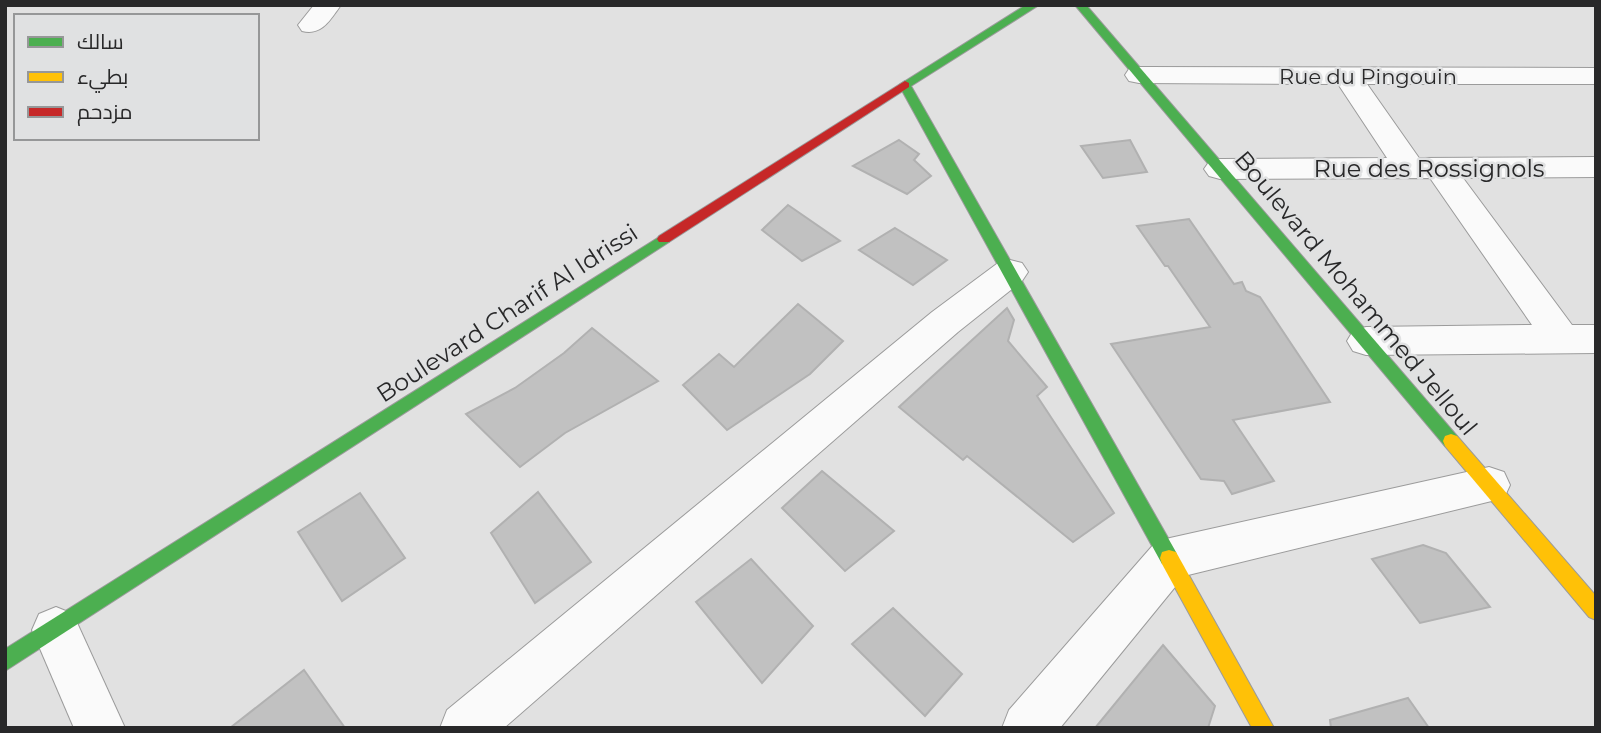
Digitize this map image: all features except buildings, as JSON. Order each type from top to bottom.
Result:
[{"type":"street","points":[[311,25],[328,5]]},
{"type":"street","name":"Boulevard Charif Al Idrissi","points":[[5,661],[1034,5]]},
{"type":"street","name":"Boulevard Mohammed Jelloul","points":[[1080,5],[1596,611]]},
{"type":"street","name":"Rue du Pingouin","points":[[1139,75],[1596,76]]},
{"type":"street","points":[[1347,76],[1424,167],[1579,340]]},
{"type":"street","points":[[905,85],[1264,728]]},
{"type":"street","name":"Rue des Rossignols","points":[[1220,169],[1596,167]]},
{"type":"street","points":[[465,728],[945,322],[1010,272]]},
{"type":"street","points":[[1366,341],[1579,340]]},
{"type":"street","points":[[1027,728],[1170,559],[1489,485]]},
{"type":"street","points":[[56,630],[100,728]]},
{"type":"traffic: fast","points":[[905,85],[1034,5]]},
{"type":"traffic: fast","points":[[1080,5],[1451,441]]},
{"type":"traffic: fast","points":[[905,85],[1169,558]]},
{"type":"traffic: fast","points":[[5,661],[664,239]]},
{"type":"traffic: slow","points":[[1451,441],[1596,611]]},
{"type":"traffic: slow","points":[[1169,558],[1264,728]]},
{"type":"traffic: jam","points":[[664,239],[905,85]]}]
